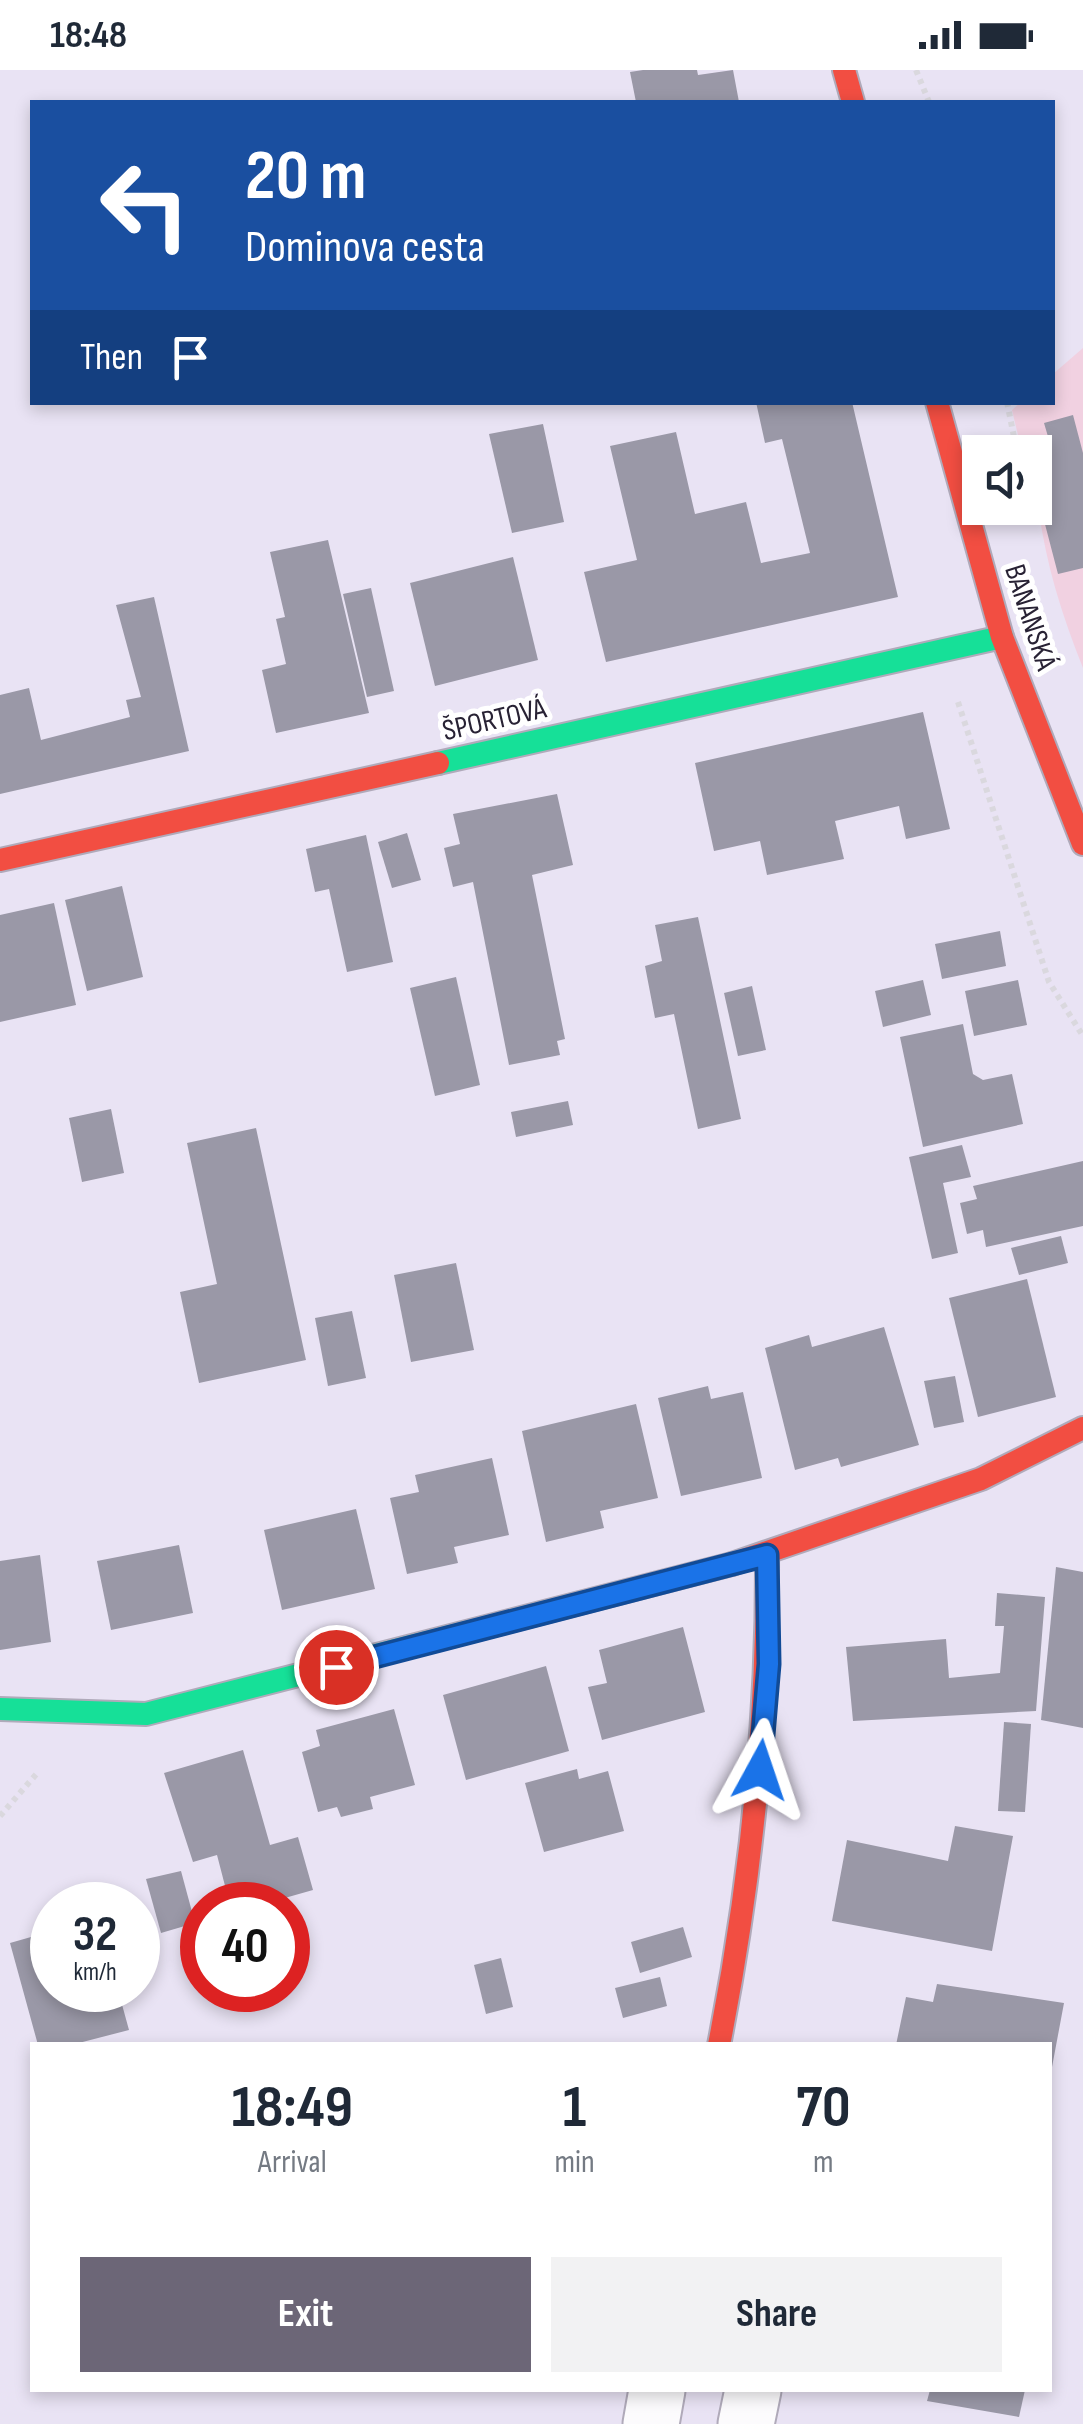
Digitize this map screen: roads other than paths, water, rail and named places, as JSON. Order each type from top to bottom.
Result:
[{"type":"street","points":[[844,70],[852,100]]},
{"type":"street","name":"BANANSKÁ","points":[[938,405],[1002,637],[1083,844]]},
{"type":"street","name":"ŠPORTOVÁ","points":[[0,860],[1002,637]]},
{"type":"street","points":[[0,1708],[146,1714],[767,1555],[981,1479],[1083,1428]]},
{"type":"street","points":[[720,2042],[747,1913],[769,1664],[767,1555]]},
{"type":"street","points":[[651,2424],[657,2392]]},
{"type":"street","points":[[746,2424],[752,2392]]}]
